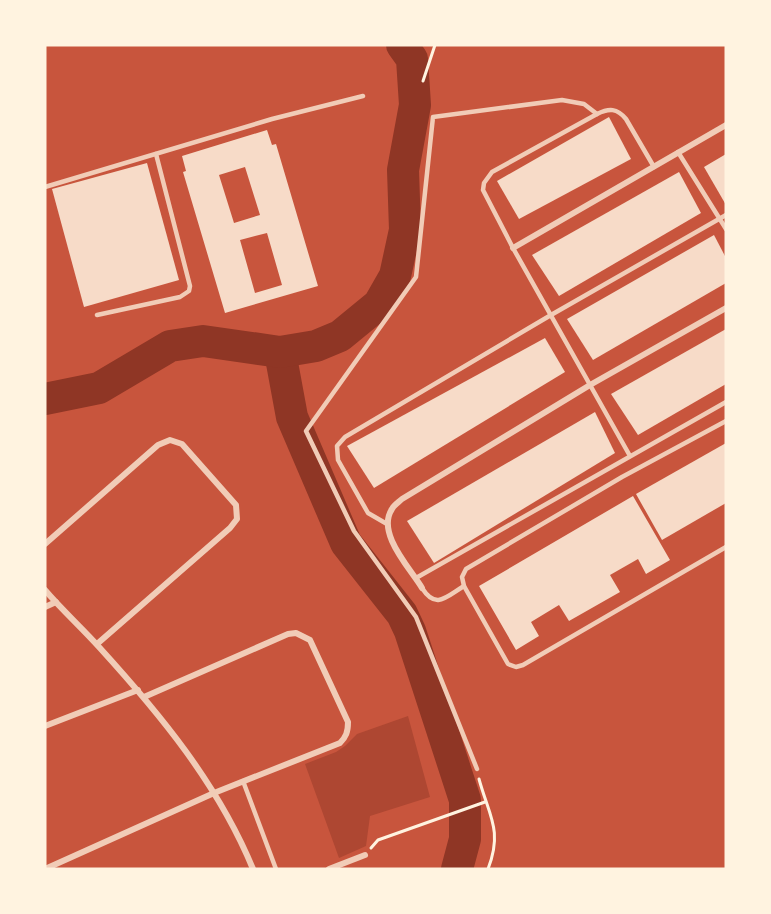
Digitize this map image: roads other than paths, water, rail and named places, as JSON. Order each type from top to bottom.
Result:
[{"type":"street","points":[[513,248],[726,125]]},
{"type":"street","points":[[422,588],[390,540],[387,524],[391,509],[402,499],[590,385],[726,308]]},
{"type":"street","points":[[45,544],[158,445],[170,440],[182,444],[236,505],[237,519],[230,528],[97,644]]},
{"type":"street","points":[[45,590],[97,644],[172,732],[238,833],[253,869]]},
{"type":"street","points":[[45,606],[56,602]]},
{"type":"street","points":[[45,869],[214,793],[339,743],[345,738],[348,722],[310,640],[296,633],[288,634],[144,697]]},
{"type":"street","points":[[45,726],[138,690]]},
{"type":"street","points":[[329,869],[365,855]]},
{"type":"lane","points":[[45,187],[272,119],[363,96]]},
{"type":"lane","points":[[477,769],[416,617],[354,531],[306,431],[416,277],[433,117],[562,100],[574,100],[584,104],[597,114]]},
{"type":"lane","points":[[630,456],[483,190],[487,177],[492,172],[609,109],[622,113],[654,167]]},
{"type":"lane","points":[[678,152],[726,229]]},
{"type":"lane","points":[[98,315],[180,297],[189,291],[190,286],[156,154]]},
{"type":"lane","points":[[387,524],[368,513],[338,460],[337,446],[345,436],[726,215]]},
{"type":"lane","points":[[416,578],[726,402]]},
{"type":"lane","points":[[726,421],[622,477],[466,569],[462,577],[464,586],[508,664],[516,667],[726,547]]},
{"type":"lane","points":[[422,588],[434,601],[464,586]]},
{"type":"lane","points":[[243,781],[276,869]]},
{"type":"waterway","points":[[45,399],[99,388],[170,346],[203,341],[280,352],[316,346],[340,336],[379,304],[395,276],[405,230],[403,170],[415,105],[412,59],[402,45]]},
{"type":"waterway","points":[[280,352],[292,417],[346,543],[402,614],[410,631],[465,800],[465,839],[457,869]]}]
